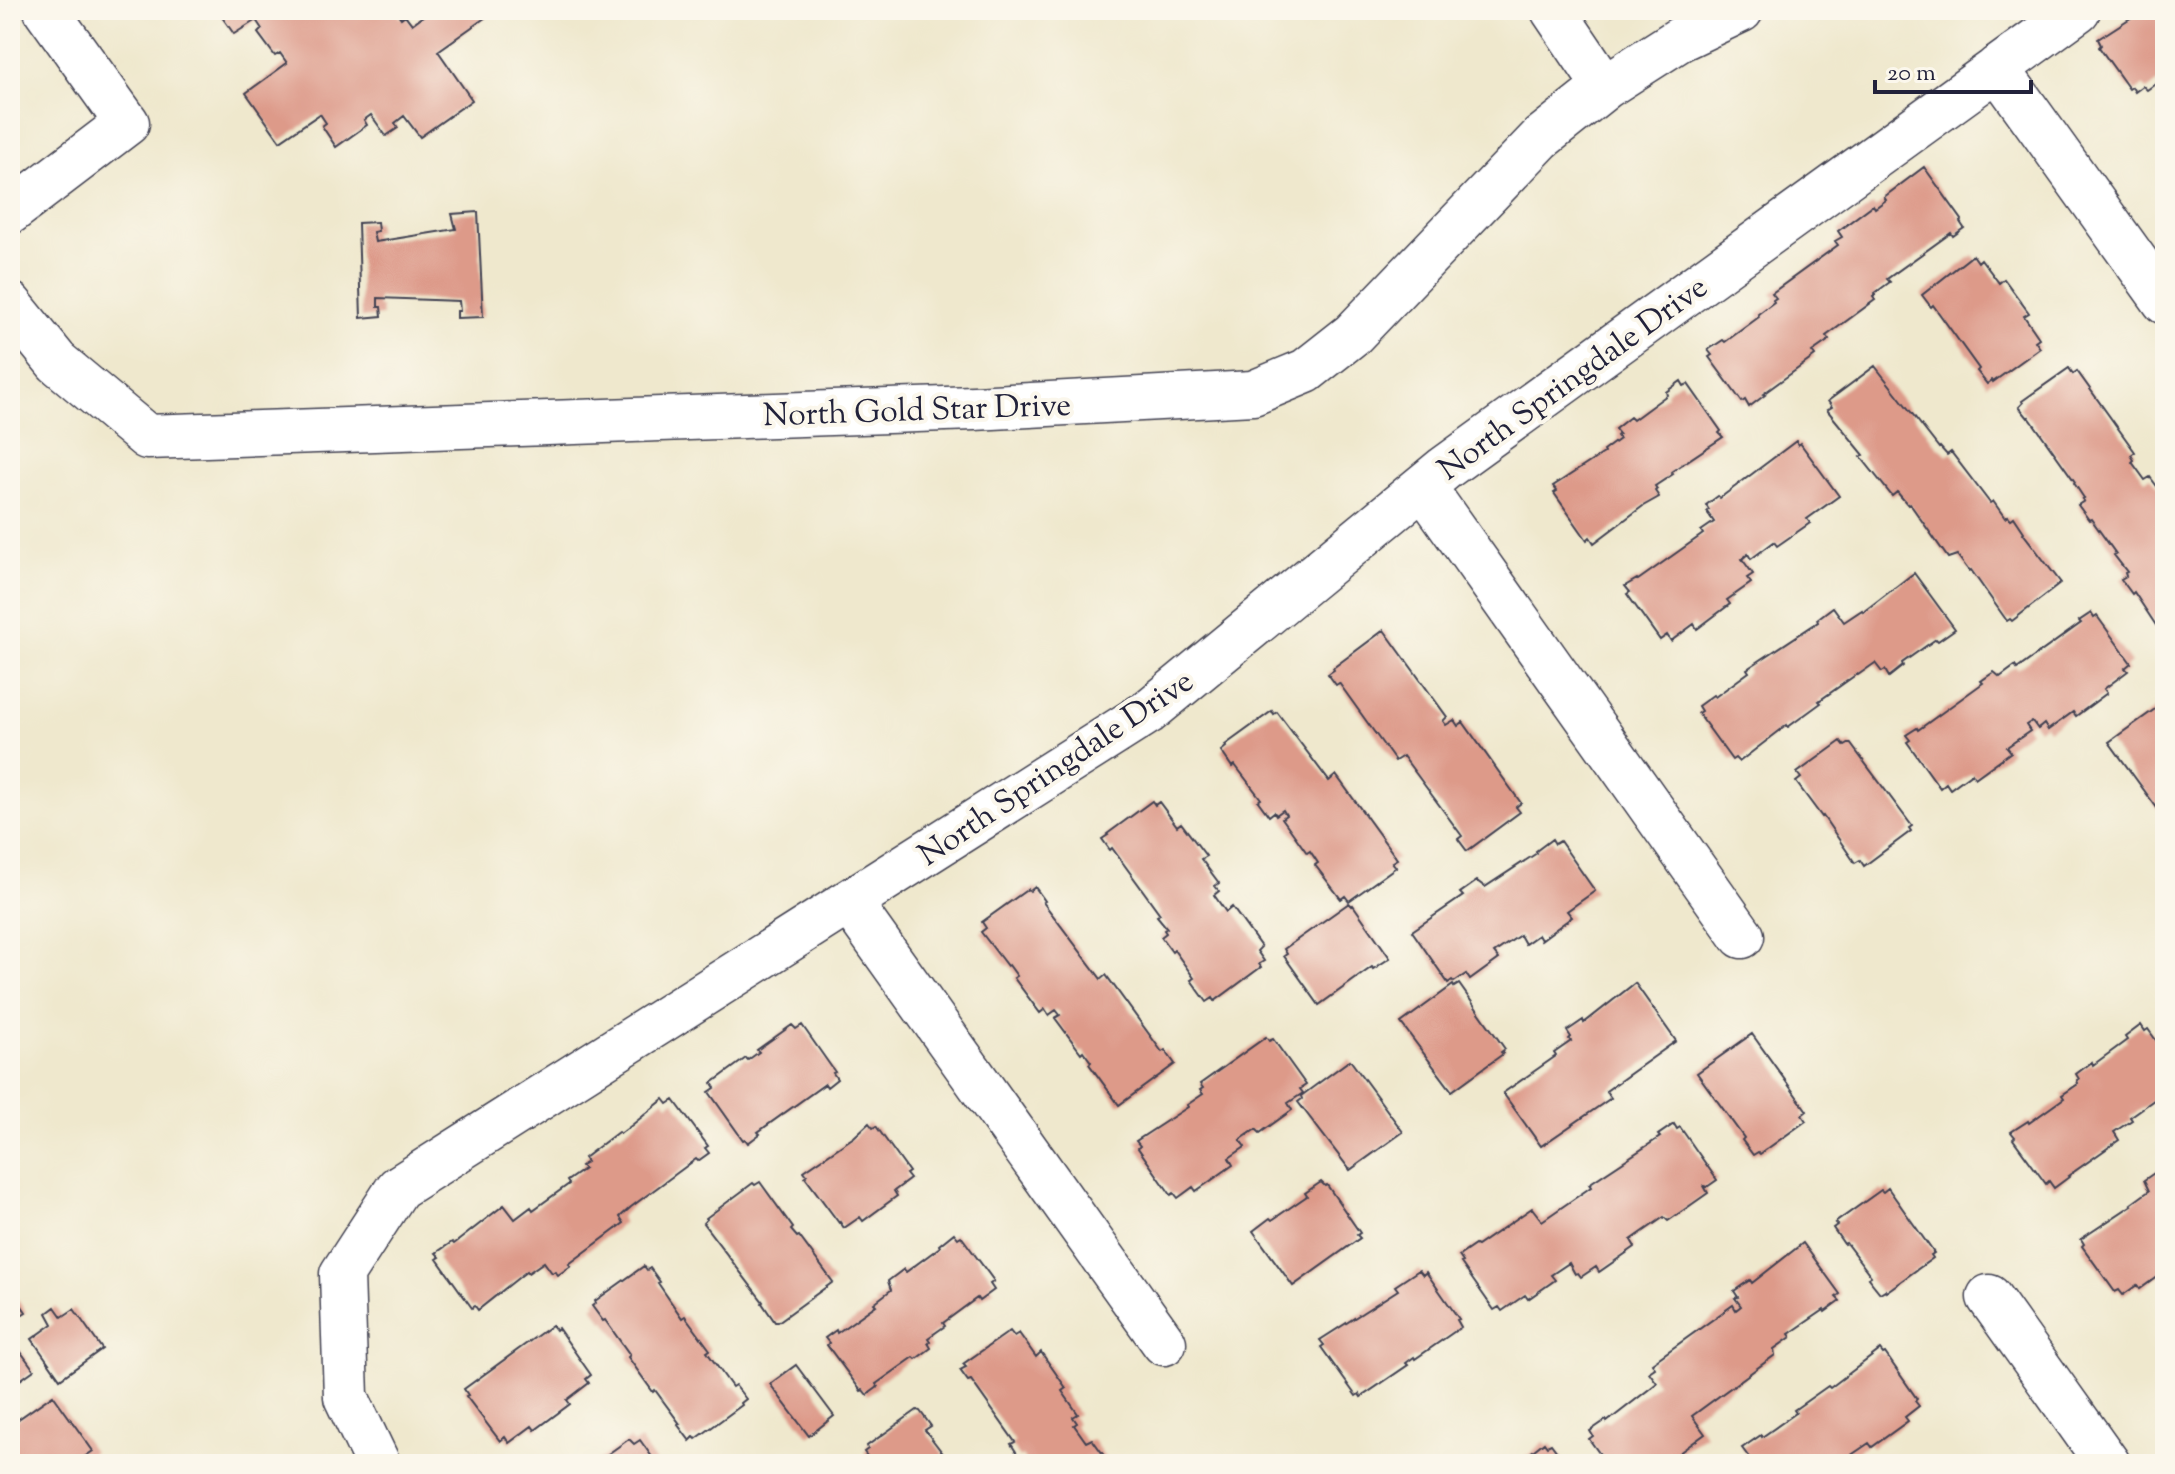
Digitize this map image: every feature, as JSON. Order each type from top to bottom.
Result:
[{"type":"street","points":[[10,212],[127,123],[46,10]]},
{"type":"street","points":[[1553,10],[1605,87]]},
{"type":"street","name":"North Gold Star Drive","points":[[10,304],[57,362],[147,437],[974,408],[1253,393],[1306,371],[1353,334],[1541,138],[1605,87],[1680,39],[1741,10]]},
{"type":"street","name":"North Springdale Drive","points":[[378,1464],[346,1397],[342,1274],[398,1188],[1148,712],[1423,486],[2078,10]]},
{"type":"street","points":[[1997,68],[2165,302]]},
{"type":"street","points":[[1423,486],[1742,936]]},
{"type":"street","points":[[850,903],[1164,1343]]},
{"type":"street","points":[[1989,1297],[2108,1464]]},
{"type":"building","points":[[217,10],[395,10],[401,18],[405,15],[412,24],[431,10],[496,10],[438,51],[472,100],[420,137],[404,116],[395,123],[398,128],[386,136],[371,115],[364,120],[367,125],[336,147],[322,126],[326,123],[320,114],[280,141],[246,93],[287,63],[280,53],[275,56],[258,33],[262,29],[256,20],[234,34]]},
{"type":"building","points":[[2143,10],[2165,10],[2165,77],[2147,90],[2143,86],[2135,92],[2132,87],[2129,89],[2099,47],[2098,39]]},
{"type":"building","points":[[1924,167],[1962,220],[1960,222],[1964,228],[1953,236],[1951,233],[1887,279],[1890,282],[1875,293],[1875,300],[1826,336],[1829,340],[1812,352],[1815,356],[1749,407],[1745,400],[1742,402],[1709,357],[1712,355],[1708,350],[1723,340],[1725,342],[1759,317],[1758,314],[1774,302],[1776,298],[1772,293],[1838,245],[1835,241],[1842,237],[1838,231],[1873,205],[1875,208],[1886,200],[1884,197]]},
{"type":"building","points":[[478,212],[483,317],[457,318],[459,301],[378,298],[382,316],[361,318],[358,223],[377,222],[378,231],[373,232],[375,242],[456,229],[452,214]]},
{"type":"building","points":[[1973,255],[1978,262],[1981,259],[1999,283],[2004,279],[2029,313],[2024,316],[2039,338],[2035,341],[2040,348],[1987,384],[1933,305],[1931,307],[1922,295]]},
{"type":"building","points":[[1875,366],[1939,448],[1947,455],[1951,452],[2005,518],[2008,516],[2010,520],[2014,517],[2061,583],[2012,621],[2007,621],[1957,555],[1948,558],[1910,504],[1897,492],[1892,496],[1827,410],[1832,407],[1828,401]]},
{"type":"building","points":[[2069,368],[2073,374],[2077,371],[2135,452],[2131,455],[2132,462],[2145,480],[2150,477],[2165,497],[2165,639],[2134,592],[2132,594],[2121,579],[2127,572],[2116,554],[2078,505],[2084,498],[2075,482],[2019,407],[2022,401]]},
{"type":"building","points":[[1681,381],[1684,386],[1688,384],[1723,437],[1655,486],[1659,497],[1594,543],[1590,537],[1587,540],[1554,493],[1557,491],[1553,486],[1604,453],[1619,439],[1615,429],[1630,417],[1633,420]]},
{"type":"building","points":[[1796,441],[1839,496],[1807,519],[1810,523],[1777,546],[1774,542],[1751,559],[1748,554],[1742,559],[1753,574],[1747,578],[1751,583],[1727,600],[1730,604],[1697,629],[1694,624],[1671,641],[1667,635],[1660,640],[1627,594],[1630,592],[1625,586],[1703,534],[1701,531],[1714,522],[1706,505],[1718,496],[1720,498]]},
{"type":"building","points":[[1914,573],[1955,629],[1902,663],[1903,666],[1889,677],[1875,663],[1739,762],[1735,758],[1732,760],[1698,713],[1701,711],[1698,706],[1818,622],[1817,619],[1833,607],[1844,622],[1863,612]]},
{"type":"building","points":[[2091,613],[2094,618],[2097,616],[2131,663],[2125,668],[2128,671],[2104,689],[2107,693],[2076,716],[2073,712],[2048,730],[2044,724],[2038,729],[2032,721],[2026,725],[2030,731],[2007,747],[2011,752],[1975,778],[1972,773],[1950,789],[1946,783],[1940,788],[1907,742],[1910,740],[1906,735],[1918,730],[1994,672],[2000,677],[2015,666],[2017,669]]},
{"type":"building","points":[[1384,630],[1447,717],[1443,721],[1446,725],[1454,720],[1458,726],[1463,722],[1521,803],[1516,807],[1520,812],[1467,851],[1458,839],[1462,836],[1403,756],[1395,761],[1339,683],[1336,685],[1328,674]]},
{"type":"building","points":[[2165,702],[2165,819],[2109,742]]},
{"type":"building","points":[[1272,711],[1274,714],[1277,712],[1329,781],[1336,775],[1397,859],[1392,862],[1396,867],[1349,901],[1345,896],[1341,899],[1315,865],[1318,863],[1310,851],[1307,853],[1282,818],[1286,815],[1283,810],[1269,816],[1258,801],[1261,799],[1221,751]]},
{"type":"building","points":[[1841,741],[1845,746],[1850,743],[1912,826],[1909,828],[1911,831],[1864,866],[1860,860],[1855,863],[1796,782],[1801,778],[1797,773]]},
{"type":"building","points":[[1152,801],[1155,805],[1159,802],[1177,826],[1181,823],[1206,856],[1201,859],[1219,883],[1215,886],[1219,891],[1214,895],[1226,912],[1232,907],[1261,947],[1257,951],[1264,961],[1259,964],[1261,967],[1215,1001],[1213,998],[1207,1002],[1191,980],[1194,978],[1161,937],[1167,928],[1157,916],[1160,914],[1112,848],[1110,850],[1102,839]]},
{"type":"building","points":[[1552,839],[1555,844],[1560,841],[1595,891],[1567,911],[1572,917],[1541,940],[1538,935],[1525,944],[1520,935],[1494,953],[1499,959],[1470,980],[1466,974],[1448,983],[1412,931],[1463,896],[1460,893],[1477,881],[1485,887],[1537,853]]},
{"type":"building","points":[[1035,887],[1101,979],[1106,975],[1162,1052],[1165,1050],[1175,1064],[1119,1105],[1083,1051],[1081,1053],[1055,1018],[1060,1015],[1056,1010],[1049,1015],[1045,1009],[1040,1013],[1014,978],[1017,976],[1009,965],[981,932],[986,928],[982,922]]},
{"type":"building","points":[[1349,903],[1390,958],[1372,967],[1319,1005],[1284,956],[1287,954],[1284,949]]},
{"type":"building","points":[[1635,983],[1676,1041],[1606,1091],[1611,1098],[1541,1146],[1503,1093],[1556,1056],[1554,1053],[1571,1041],[1567,1031],[1583,1020],[1584,1023]]},
{"type":"building","points":[[1459,984],[1505,1049],[1501,1052],[1503,1054],[1452,1091],[1401,1023],[1453,985]]},
{"type":"building","points":[[792,1025],[796,1029],[802,1025],[837,1079],[827,1087],[825,1084],[758,1132],[760,1134],[748,1143],[709,1092],[715,1088],[712,1083],[746,1058],[748,1060]]},
{"type":"building","points":[[2141,1025],[2145,1031],[2148,1029],[2165,1053],[2165,1092],[2114,1132],[2119,1140],[2054,1188],[2049,1181],[2046,1184],[2011,1132],[2064,1098],[2062,1095],[2078,1084],[2076,1074],[2127,1040],[2125,1037]]},
{"type":"building","points":[[1752,1034],[1807,1111],[1802,1115],[1806,1121],[1760,1154],[1753,1155],[1697,1073]]},
{"type":"building","points":[[1266,1037],[1269,1041],[1273,1039],[1306,1085],[1300,1089],[1303,1093],[1288,1103],[1292,1110],[1260,1133],[1256,1129],[1240,1140],[1245,1147],[1229,1158],[1233,1165],[1196,1191],[1193,1187],[1178,1198],[1174,1193],[1171,1195],[1136,1141],[1188,1107],[1203,1094],[1200,1084]]},
{"type":"building","points":[[1350,1060],[1403,1132],[1350,1170],[1298,1102],[1301,1096]]},
{"type":"building","points":[[664,1099],[668,1104],[674,1100],[708,1146],[705,1148],[709,1153],[698,1161],[696,1159],[631,1207],[620,1217],[624,1223],[558,1275],[555,1271],[552,1273],[544,1262],[527,1271],[478,1310],[475,1306],[472,1308],[437,1259],[440,1257],[436,1253],[452,1242],[454,1244],[504,1205],[515,1219],[531,1207],[533,1210],[584,1169],[581,1166],[587,1162],[584,1158]]},
{"type":"building","points":[[869,1123],[873,1128],[876,1126],[909,1172],[906,1174],[910,1179],[894,1191],[897,1196],[863,1221],[860,1217],[844,1228],[805,1177],[804,1171]]},
{"type":"building","points":[[1674,1124],[1677,1129],[1680,1127],[1717,1180],[1704,1186],[1708,1193],[1668,1221],[1664,1217],[1631,1240],[1635,1247],[1599,1272],[1596,1267],[1581,1277],[1575,1274],[1569,1263],[1551,1275],[1555,1280],[1528,1299],[1525,1295],[1502,1311],[1499,1307],[1494,1310],[1459,1256],[1532,1208],[1542,1221]]},
{"type":"building","points":[[2165,1169],[2165,1271],[2140,1289],[2137,1285],[2123,1295],[2119,1290],[2115,1292],[2082,1246],[2081,1239],[2149,1191],[2144,1180]]},
{"type":"building","points":[[760,1182],[793,1228],[791,1230],[799,1236],[833,1282],[778,1322],[703,1223],[753,1183]]},
{"type":"building","points":[[1321,1182],[1327,1185],[1360,1233],[1357,1235],[1360,1238],[1293,1286],[1253,1231],[1307,1196],[1305,1193]]},
{"type":"building","points":[[1888,1188],[1934,1253],[1931,1255],[1933,1258],[1886,1292],[1880,1293],[1868,1278],[1871,1276],[1833,1228],[1837,1225],[1835,1223]]},
{"type":"building","points":[[954,1233],[958,1238],[961,1236],[994,1281],[990,1284],[994,1290],[979,1301],[977,1298],[943,1323],[945,1326],[928,1338],[931,1348],[876,1384],[878,1387],[867,1395],[827,1345],[829,1343],[825,1338],[876,1305],[874,1303],[891,1290],[888,1281],[904,1269],[906,1272]]},
{"type":"building","points":[[1803,1243],[1840,1294],[1836,1297],[1840,1301],[1789,1334],[1791,1337],[1774,1349],[1775,1355],[1692,1416],[1705,1434],[1664,1464],[1607,1464],[1589,1439],[1593,1436],[1590,1431],[1607,1422],[1657,1383],[1649,1372],[1655,1368],[1652,1363],[1733,1305],[1736,1310],[1741,1306],[1734,1291],[1750,1280],[1752,1283]]},
{"type":"building","points":[[644,1266],[647,1270],[650,1268],[682,1318],[685,1316],[710,1350],[707,1352],[732,1387],[735,1385],[746,1399],[690,1441],[592,1306]]},
{"type":"building","points":[[1419,1270],[1423,1275],[1426,1272],[1459,1319],[1461,1327],[1361,1397],[1359,1394],[1356,1396],[1321,1347],[1324,1345],[1320,1340],[1398,1290],[1395,1286]]},
{"type":"building","points":[[10,1289],[26,1312],[10,1322]]},
{"type":"building","points":[[55,1307],[62,1317],[74,1309],[102,1349],[60,1379],[32,1339],[53,1324],[47,1313]]},
{"type":"building","points":[[552,1325],[556,1330],[558,1328],[591,1375],[586,1379],[589,1383],[567,1400],[570,1404],[535,1430],[532,1426],[509,1443],[505,1437],[500,1441],[464,1389]]},
{"type":"building","points":[[1010,1331],[1014,1336],[1019,1333],[1036,1357],[1041,1352],[1066,1388],[1062,1391],[1078,1414],[1073,1417],[1077,1423],[1074,1425],[1086,1442],[1092,1439],[1110,1464],[1020,1464],[1025,1460],[1023,1456],[1020,1458],[1011,1444],[1015,1442],[971,1380],[968,1381],[960,1370],[966,1367],[963,1364]]},
{"type":"building","points":[[10,1337],[34,1370],[10,1387]]},
{"type":"building","points":[[1880,1350],[1917,1399],[1915,1401],[1919,1406],[1905,1417],[1908,1421],[1872,1447],[1869,1443],[1838,1464],[1754,1464],[1742,1448],[1796,1413],[1794,1410],[1828,1386],[1830,1388]]},
{"type":"building","points":[[796,1365],[834,1416],[809,1436],[770,1384]]},
{"type":"building","points":[[53,1395],[93,1451],[74,1464],[10,1464],[10,1425]]},
{"type":"building","points":[[917,1410],[931,1426],[925,1430],[951,1464],[873,1464],[864,1452],[867,1446]]},
{"type":"building","points":[[629,1439],[634,1444],[640,1440],[657,1464],[594,1464]]},
{"type":"building","points":[[1544,1442],[1547,1446],[1551,1444],[1566,1464],[1517,1464]]}]
